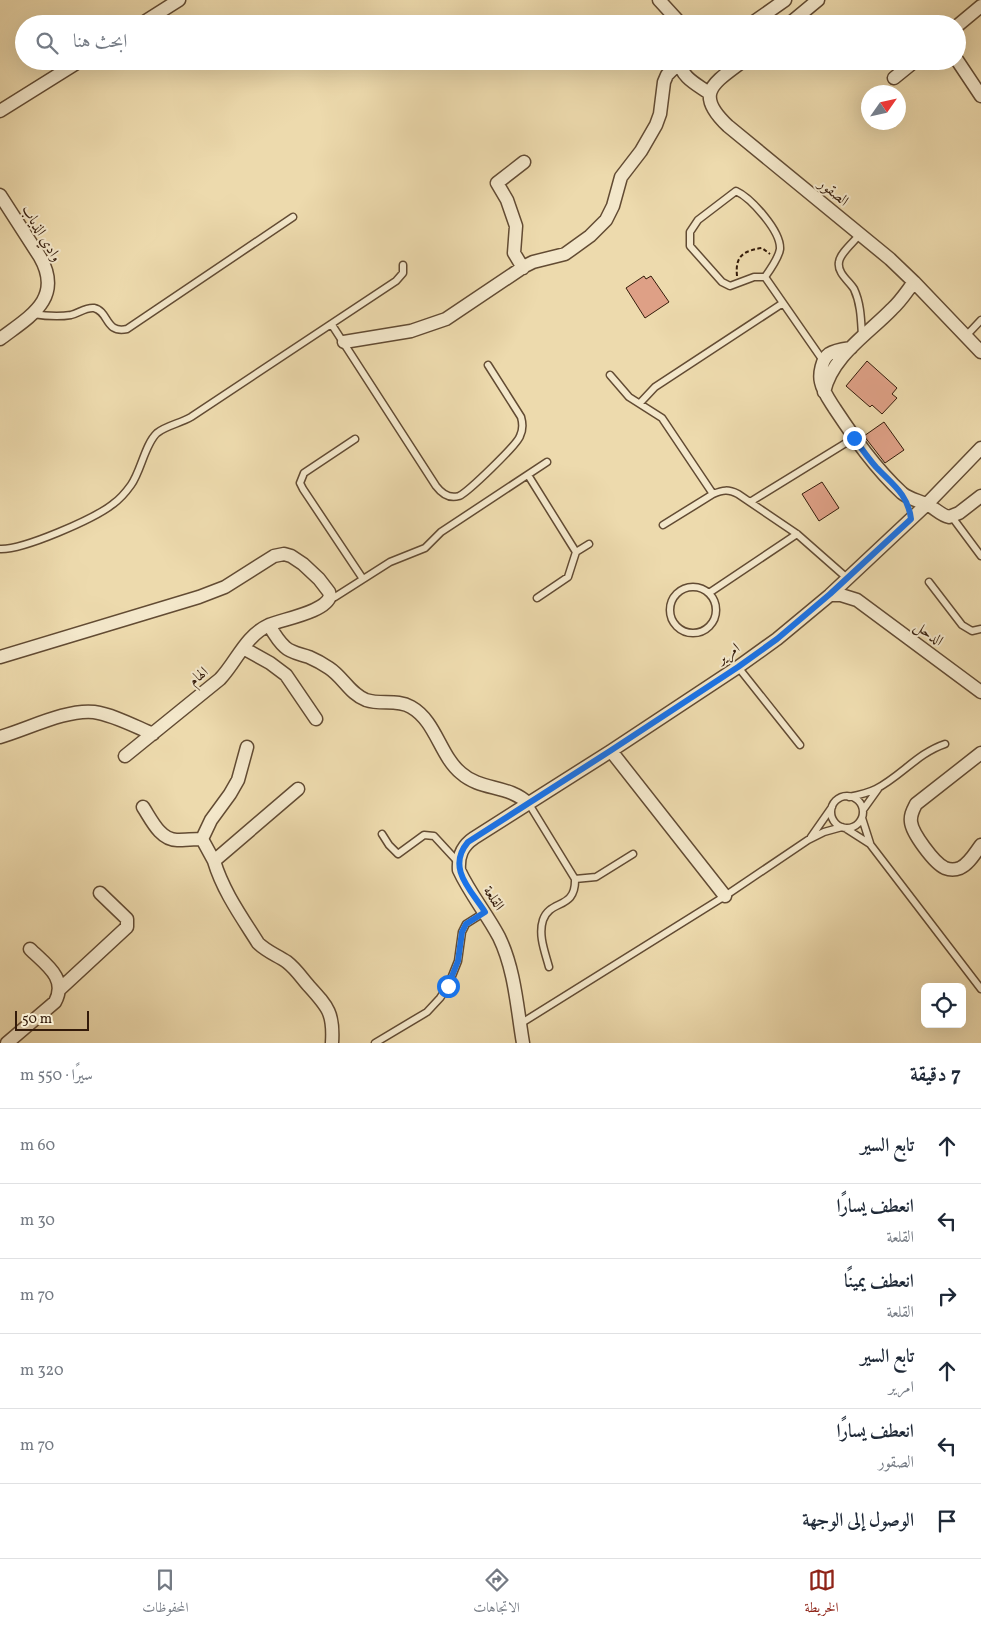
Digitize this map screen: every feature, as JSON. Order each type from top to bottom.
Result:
[{"type":"street","points":[[155,15],[179,0]]},
{"type":"street","points":[[659,0],[672,15]]},
{"type":"street","points":[[764,15],[785,0]]},
{"type":"street","points":[[800,15],[818,0]]},
{"type":"street","points":[[966,18],[981,6]]},
{"type":"street","points":[[0,111],[66,70]]},
{"type":"street","points":[[344,342],[411,331],[446,319],[533,262],[565,254],[590,236],[606,220],[613,206],[621,177],[641,151],[656,125],[660,114],[664,82],[672,70]]},
{"type":"street","points":[[684,70],[688,78],[709,93],[717,81],[731,70]]},
{"type":"street","points":[[894,78],[904,70]]},
{"type":"street","points":[[964,70],[981,96]]},
{"type":"street","name":"الصقور","points":[[709,93],[709,98],[715,112],[728,126],[890,259],[981,352]]},
{"type":"street","points":[[523,268],[514,253],[516,226],[508,200],[497,183],[524,162]]},
{"type":"street","name":"وادي الذياب","points":[[0,195],[46,266],[48,277],[46,298],[40,307],[0,339]]},
{"type":"street","points":[[824,392],[831,373],[851,348],[891,310],[914,282]]},
{"type":"street","points":[[851,348],[829,354],[824,362],[820,377],[824,392],[854,438],[875,465],[903,494],[908,503],[911,519]]},
{"type":"street","points":[[927,504],[981,448]]},
{"type":"street","points":[[903,494],[927,504],[944,516],[952,517],[981,496]]},
{"type":"street","name":"امرير","points":[[529,804],[738,667],[777,639],[830,594],[927,504]]},
{"type":"street","points":[[0,657],[199,598],[225,587],[270,558],[279,555],[292,556],[303,564],[319,579],[329,592],[330,598]]},
{"type":"street","points":[[847,578],[857,600]]},
{"type":"street","points":[[830,594],[841,594],[857,600]]},
{"type":"street","name":"الهام","points":[[125,756],[220,679],[233,665],[242,648],[254,635],[269,625],[313,610],[330,598]]},
{"type":"street","name":"الدحل","points":[[857,600],[981,692]]},
{"type":"street","points":[[269,625],[285,647],[329,668],[352,691],[361,697],[375,702],[402,703],[416,710],[426,721],[453,765],[463,776],[474,782],[514,793],[529,804],[468,842],[458,862]]},
{"type":"street","points":[[242,648],[270,663],[286,675],[316,718]]},
{"type":"street","points":[[0,737],[68,714],[85,712],[103,714],[153,734]]},
{"type":"street","points":[[202,840],[211,820],[238,780],[248,747]]},
{"type":"street","points":[[610,751],[725,896]]},
{"type":"street","points":[[981,753],[916,804],[910,820],[916,836],[936,861],[945,868],[956,869],[962,867],[981,846]]},
{"type":"street","points":[[214,860],[298,789]]},
{"type":"street","points":[[143,807],[156,827],[167,837],[175,840],[202,840]]},
{"type":"street","points":[[202,840],[214,860],[224,889],[258,943],[265,950],[286,961],[323,1000],[332,1019],[332,1043]]},
{"type":"street","name":"القلعة","points":[[458,862],[462,877],[500,939],[508,960],[513,978],[523,1043]]},
{"type":"street","points":[[7,1043],[55,1002],[60,989],[127,927],[127,919],[100,893]]},
{"type":"street","points":[[30,949],[57,977],[60,989]]},
{"type":"lane","points":[[736,190],[745,195],[776,232],[780,249],[766,277],[754,278],[730,286],[722,282],[690,246],[690,232],[698,220],[736,190]]},
{"type":"lane","points":[[32,314],[63,316],[95,308],[101,312],[114,329],[127,330],[293,217]]},
{"type":"lane","points":[[860,234],[842,256],[838,264],[858,298],[862,337]]},
{"type":"lane","points":[[0,548],[12,548],[42,538],[97,514],[113,504],[132,484],[141,467],[150,442],[156,434],[191,417],[332,325],[399,279],[403,273],[403,265]]},
{"type":"lane","points":[[766,277],[824,362]]},
{"type":"lane","points":[[640,403],[655,387],[783,303]]},
{"type":"lane","points":[[966,336],[981,320]]},
{"type":"lane","points":[[332,325],[436,486],[445,495],[452,497],[464,494],[514,445],[522,432],[521,417],[488,365]]},
{"type":"lane","points":[[610,375],[629,397],[662,418],[713,494]]},
{"type":"lane","points":[[750,502],[854,438]]},
{"type":"lane","points":[[355,439],[304,473],[300,483],[363,579]]},
{"type":"lane","points":[[330,598],[335,597],[390,562],[425,548],[441,532],[547,462]]},
{"type":"lane","points":[[528,475],[576,552]]},
{"type":"lane","points":[[663,525],[713,494],[723,490],[730,490],[797,534],[847,578]]},
{"type":"lane","points":[[952,517],[981,556]]},
{"type":"lane","points":[[709,593],[797,534]]},
{"type":"lane","points":[[537,598],[568,576],[576,552],[589,544]]},
{"type":"lane","points":[[929,582],[962,625],[972,631],[981,629]]},
{"type":"lane","points":[[697,587],[709,593],[716,604],[716,617],[708,628],[696,634],[683,631],[673,622],[670,610],[674,597],[684,588],[697,587]]},
{"type":"lane","points":[[738,667],[800,745]]},
{"type":"lane","points":[[808,840],[833,806],[842,798],[866,793],[881,786],[925,753],[945,744]]},
{"type":"lane","points":[[520,1024],[725,896],[808,840],[824,832],[856,826],[881,786]]},
{"type":"lane","points":[[850,797],[859,801],[870,844]]},
{"type":"lane","points":[[529,804],[575,879],[575,890],[572,896],[547,913],[543,921],[541,936],[549,967]]},
{"type":"lane","points":[[833,806],[834,821],[870,844],[981,989]]},
{"type":"lane","points":[[382,834],[398,854],[424,836],[434,836],[458,862]]},
{"type":"lane","points":[[575,879],[596,877],[633,854]]},
{"type":"lane","points":[[375,1043],[427,1012],[440,998],[448,986],[458,961],[462,932],[466,924],[485,912]]},
{"type":"path","points":[[738,284],[736,268],[742,254],[750,250],[762,248],[776,258]]},
{"type":"building","points":[[644,276],[646,279],[651,276],[669,302],[645,318],[626,288]]},
{"type":"building","points":[[867,361],[897,388],[892,394],[897,398],[882,414],[872,405],[870,407],[846,386]]},
{"type":"building","points":[[884,422],[904,450],[885,463],[864,436]]},
{"type":"building","points":[[822,482],[839,508],[819,521],[802,494]]},
{"type":"route","points":[[448,986],[458,961],[462,932],[466,924],[485,912],[459,870],[458,862],[460,855],[468,842],[738,667],[777,639],[830,594],[911,519],[908,503],[903,494],[875,465],[854,438]]}]
